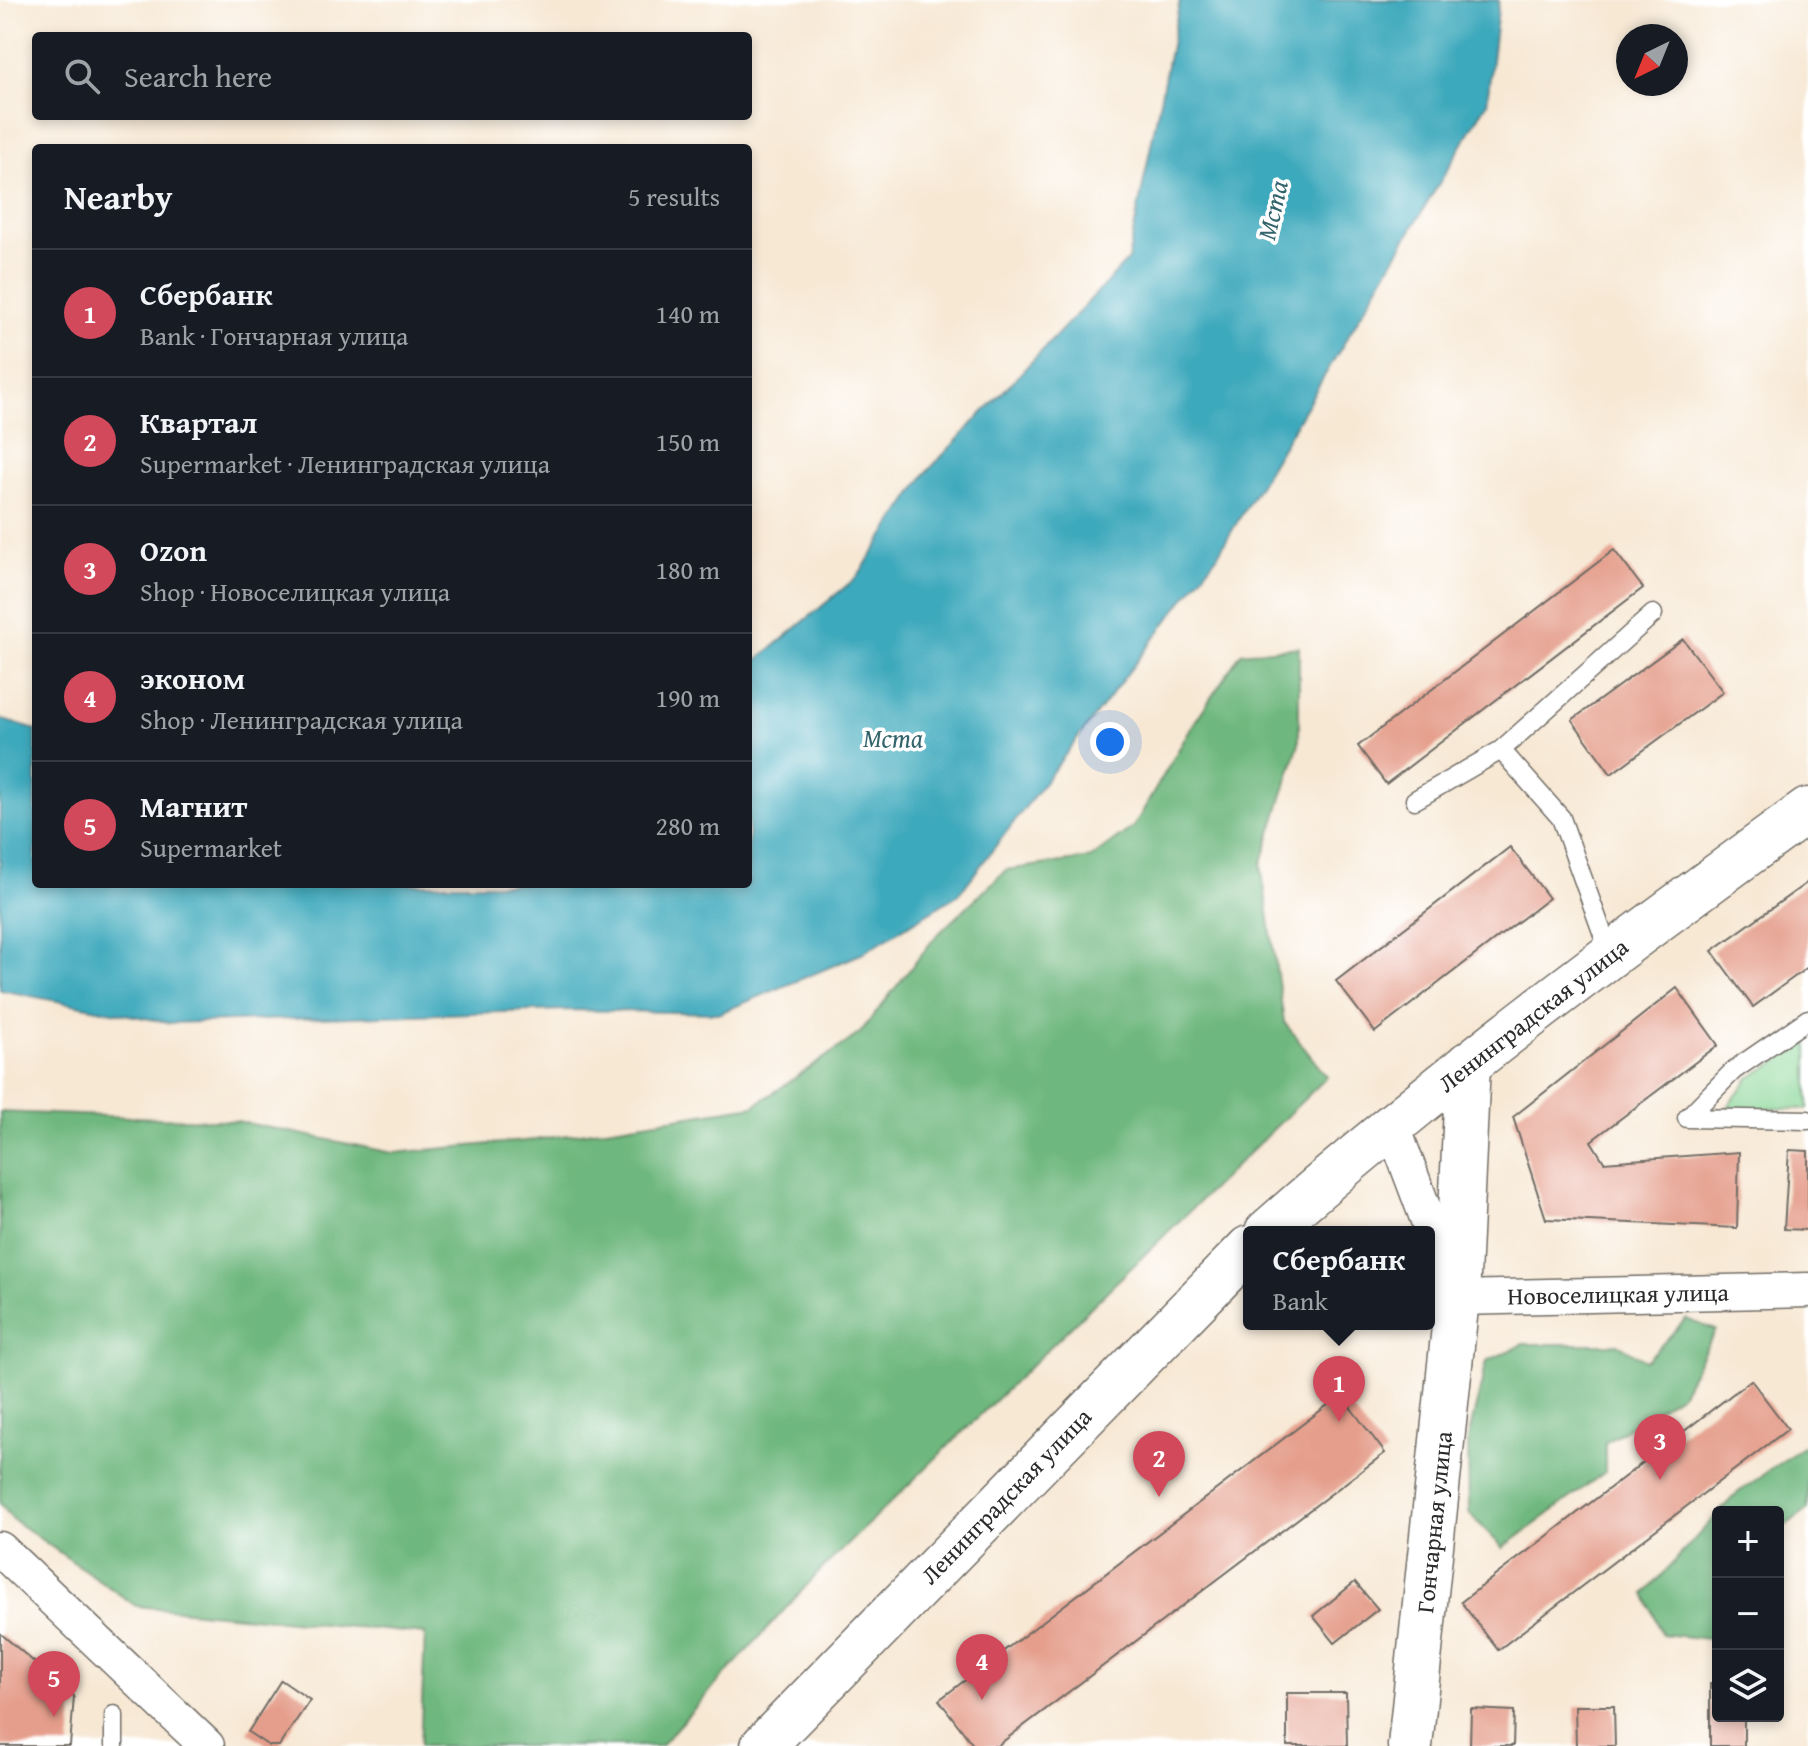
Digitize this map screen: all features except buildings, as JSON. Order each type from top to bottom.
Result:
[{"type":"main road","name":"Ленинградская улица","points":[[1278,1226],[1468,1064],[1610,954],[1808,810]]},
{"type":"main road","name":"Гончарная улица","points":[[1410,1746],[1443,1295],[1468,1064]]},
{"type":"main road","name":"Ленинградская улица","points":[[763,1746],[1243,1257]]},
{"type":"street","name":"Гончарная улица","points":[[1393,1127],[1422,1226]]},
{"type":"street","name":"Гончарная улица","points":[[1435,1268],[1443,1295]]},
{"type":"street","name":"Новоселицкая улица","points":[[1443,1295],[1808,1290]]},
{"type":"street","points":[[0,1549],[207,1746]]},
{"type":"lane","points":[[1415,800],[1501,750],[1653,614]]},
{"type":"lane","points":[[1501,750],[1561,818],[1610,954]]},
{"type":"lane","points":[[1808,1019],[1734,1070],[1687,1118],[1808,1120]]},
{"type":"lane","points":[[114,1715],[114,1746]]},
{"type":"green space","points":[[1299,647],[1299,743],[1261,865],[1284,1022],[1327,1077],[819,1572],[660,1746],[420,1746],[425,1634],[136,1606],[12,1519],[0,1503],[0,1112],[237,1121],[393,1153],[535,1140],[754,1106],[859,1034],[936,936],[1006,870],[1091,858],[1134,826],[1194,723],[1241,653]]},
{"type":"green space","points":[[1808,1043],[1808,1109],[1727,1108],[1749,1078]]},
{"type":"green space","points":[[1686,1319],[1716,1330],[1681,1394],[1605,1443],[1605,1472],[1503,1548],[1469,1513],[1468,1439],[1487,1361],[1523,1344],[1618,1344],[1646,1361]]},
{"type":"green space","points":[[1808,1443],[1808,1509],[1784,1527],[1784,1506],[1725,1506],[1736,1494]]},
{"type":"green space","points":[[1712,1520],[1712,1639],[1662,1634],[1645,1594]]},
{"type":"water","name":"Мста","points":[[1180,0],[1499,0],[1487,103],[1217,556],[959,894],[861,954],[720,1013],[565,1010],[170,1023],[0,990],[0,719],[32,729],[32,888],[752,888],[752,665],[857,577],[926,473],[1128,260]]},
{"type":"place","name":"Сбербанк","points":[[1339,1422]]},
{"type":"place","name":"Ozon","points":[[1660,1480]]},
{"type":"place","name":"Квартал","points":[[1159,1497]]},
{"type":"place","name":"эконом","points":[[982,1700]]},
{"type":"place","name":"Магнит","points":[[54,1717]]}]
